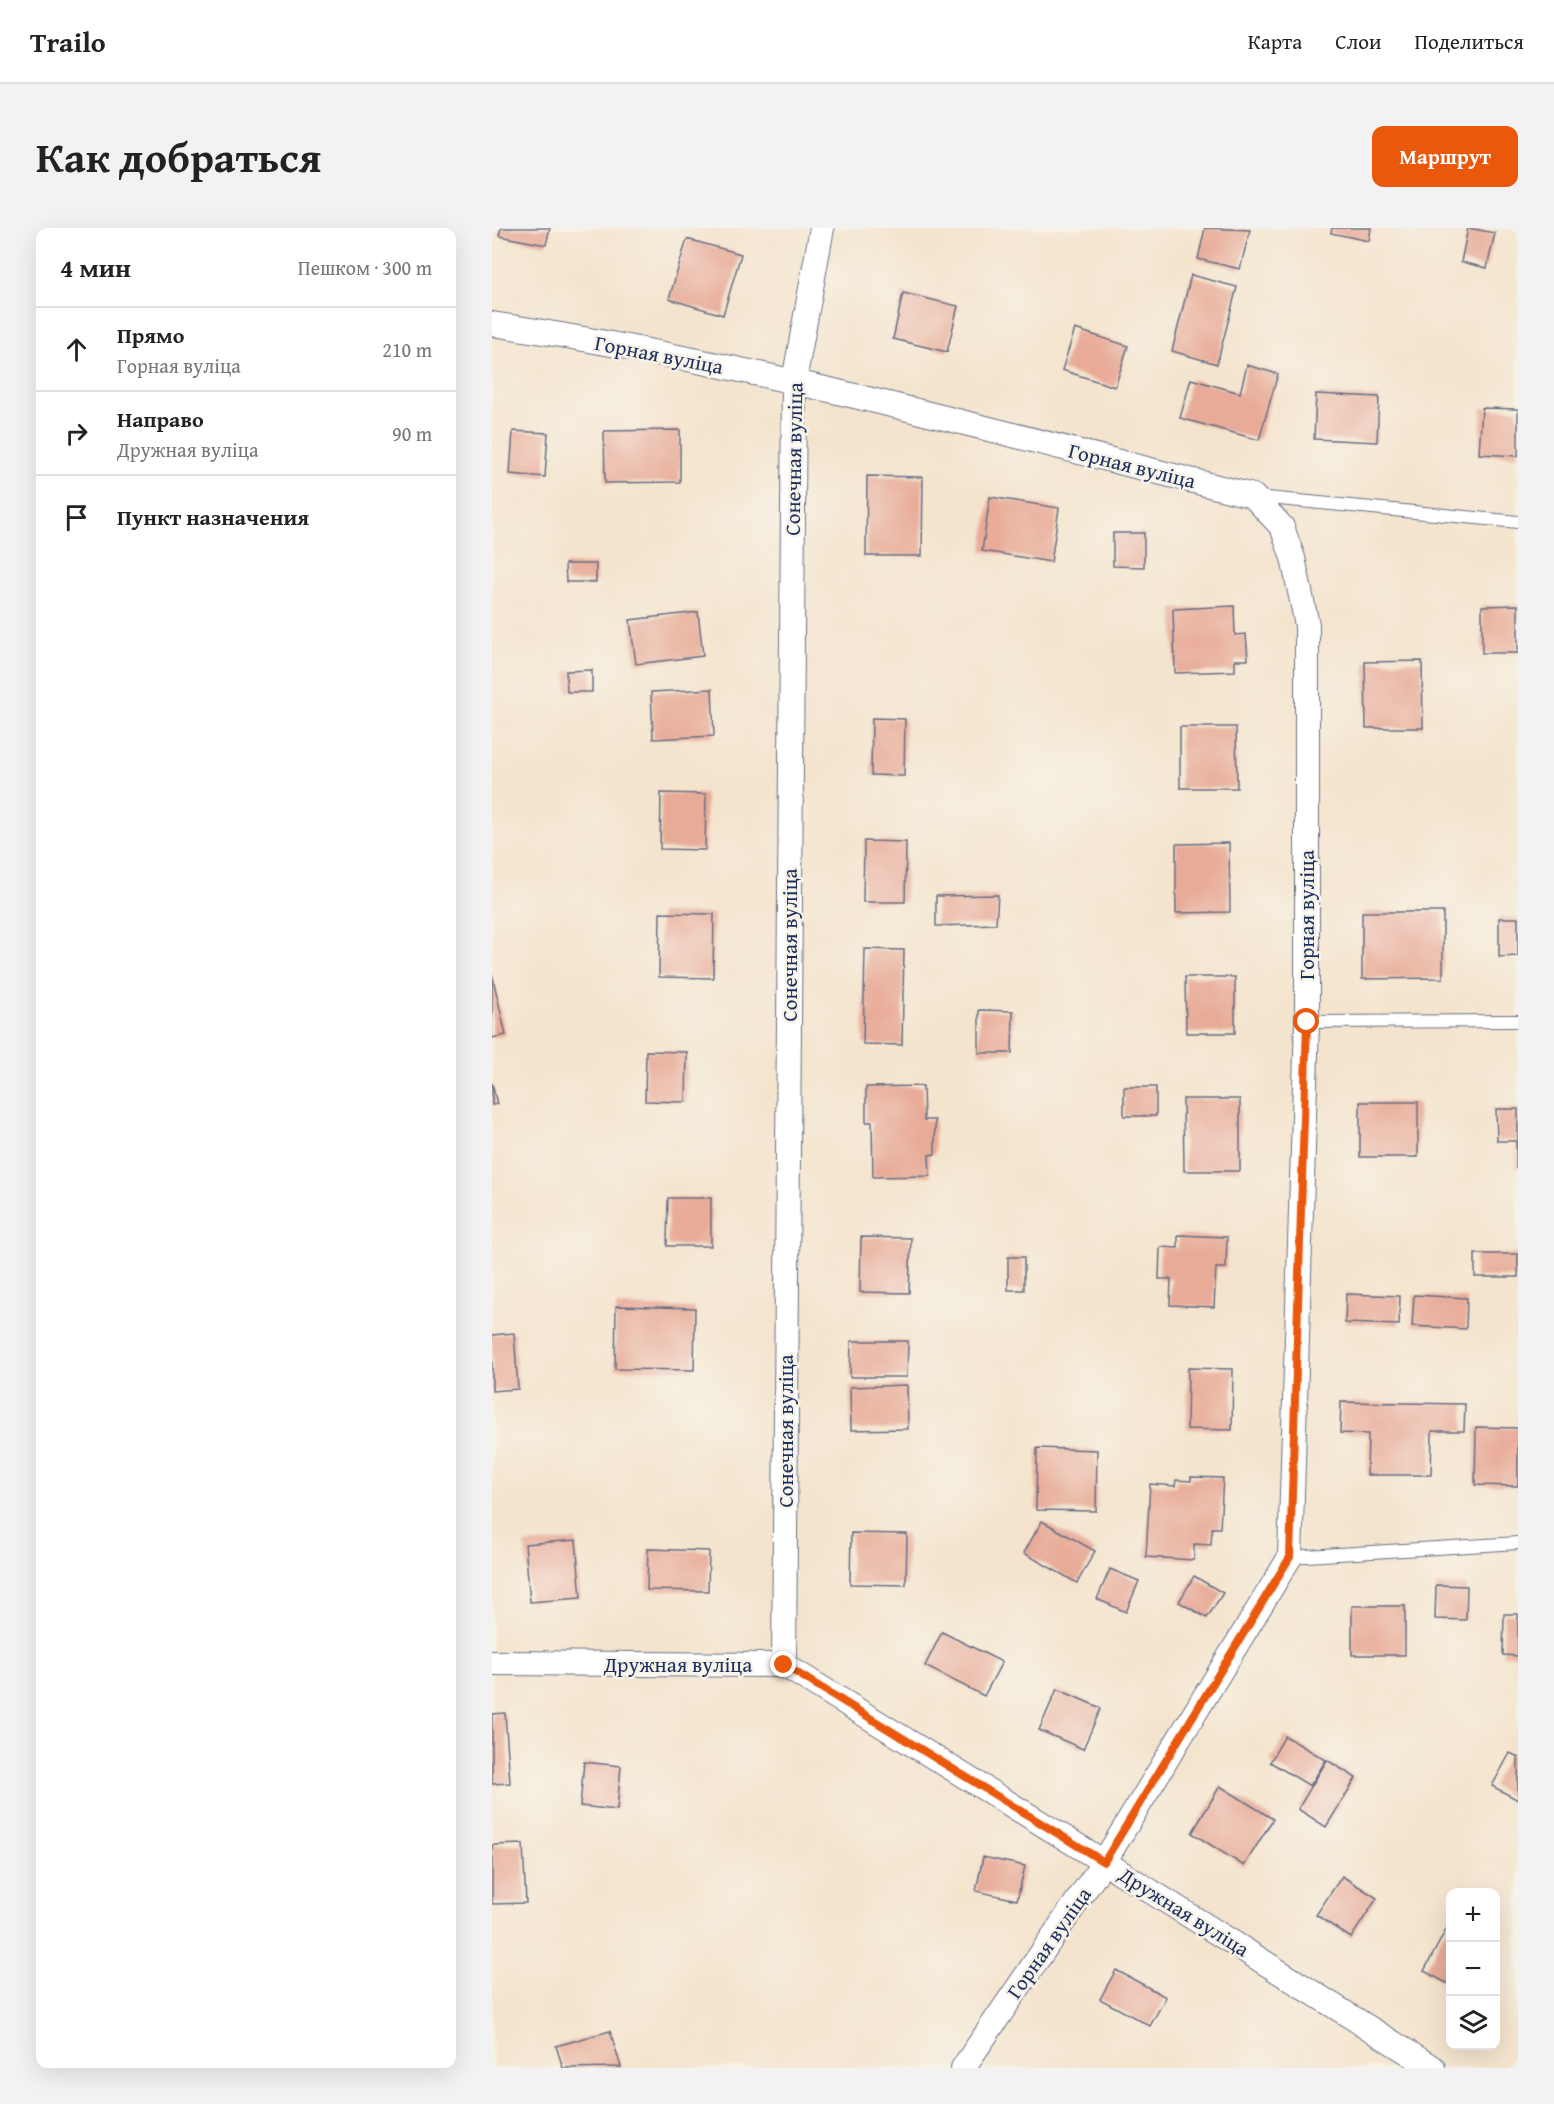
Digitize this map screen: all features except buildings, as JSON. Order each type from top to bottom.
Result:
[{"type":"street","name":"Сонечная вуліца","points":[[784,1665],[794,381],[822,228]]},
{"type":"street","name":"Горная вуліца","points":[[492,324],[794,381],[1253,496],[1282,527],[1293,558],[1307,625],[1307,1022],[1290,1557],[1104,1862],[963,2068]]},
{"type":"street","name":"Дружная вуліца","points":[[492,1663],[784,1665],[1433,2068]]},
{"type":"lane","points":[[1253,496],[1518,522]]},
{"type":"lane","points":[[1307,1022],[1518,1021]]},
{"type":"lane","points":[[1290,1557],[1518,1543]]},
{"type":"route","points":[[784,1665],[1104,1862],[1290,1557],[1307,1022]]}]
